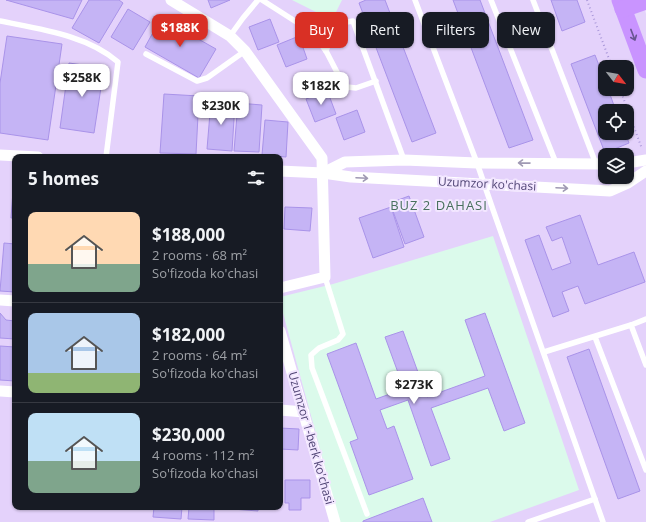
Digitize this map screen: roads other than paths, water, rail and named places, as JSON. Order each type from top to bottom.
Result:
[{"type":"main road","points":[[646,1],[622,5],[646,70]]},
{"type":"street","points":[[171,0],[230,36],[245,51],[322,158],[326,277],[283,287]]},
{"type":"street","points":[[0,155],[12,156]]},
{"type":"street","points":[[634,161],[645,156]]},
{"type":"street","name":"Uzumzor ko'chasi","points":[[323,173],[346,162],[404,160],[477,163],[598,164]]},
{"type":"street","name":"Uzumzor ko'chasi","points":[[283,171],[323,173],[351,178],[610,191],[628,183],[646,171]]},
{"type":"street","points":[[0,300],[12,301]]},
{"type":"street","name":"Uzumzor 1-berk ko'chasi","points":[[283,341],[335,522]]},
{"type":"street","points":[[0,391],[12,392]]},
{"type":"street","points":[[283,410],[304,412]]},
{"type":"lane","points":[[230,36],[242,18],[258,0]]},
{"type":"lane","points":[[262,0],[312,32],[326,51],[347,87],[356,88],[376,81]]},
{"type":"lane","points":[[415,0],[477,163],[603,522]]},
{"type":"lane","points":[[492,0],[556,163]]},
{"type":"lane","points":[[533,0],[598,157]]},
{"type":"lane","points":[[0,21],[68,35],[110,55],[118,62],[106,154]]},
{"type":"lane","points":[[326,51],[335,29],[344,22],[354,22],[404,160]]},
{"type":"lane","points":[[146,54],[190,79],[197,81],[207,78],[245,51]]},
{"type":"lane","points":[[326,277],[343,334],[338,340],[319,348],[311,355],[312,368],[367,514]]},
{"type":"lane","points":[[544,352],[646,319]]},
{"type":"lane","points":[[631,325],[646,365]]},
{"type":"lane","points":[[594,337],[646,470]]},
{"type":"lane","points":[[528,522],[595,499]]},
{"type":"district","name":"BUZ 2 DAHASI","points":[[439,205]]}]
